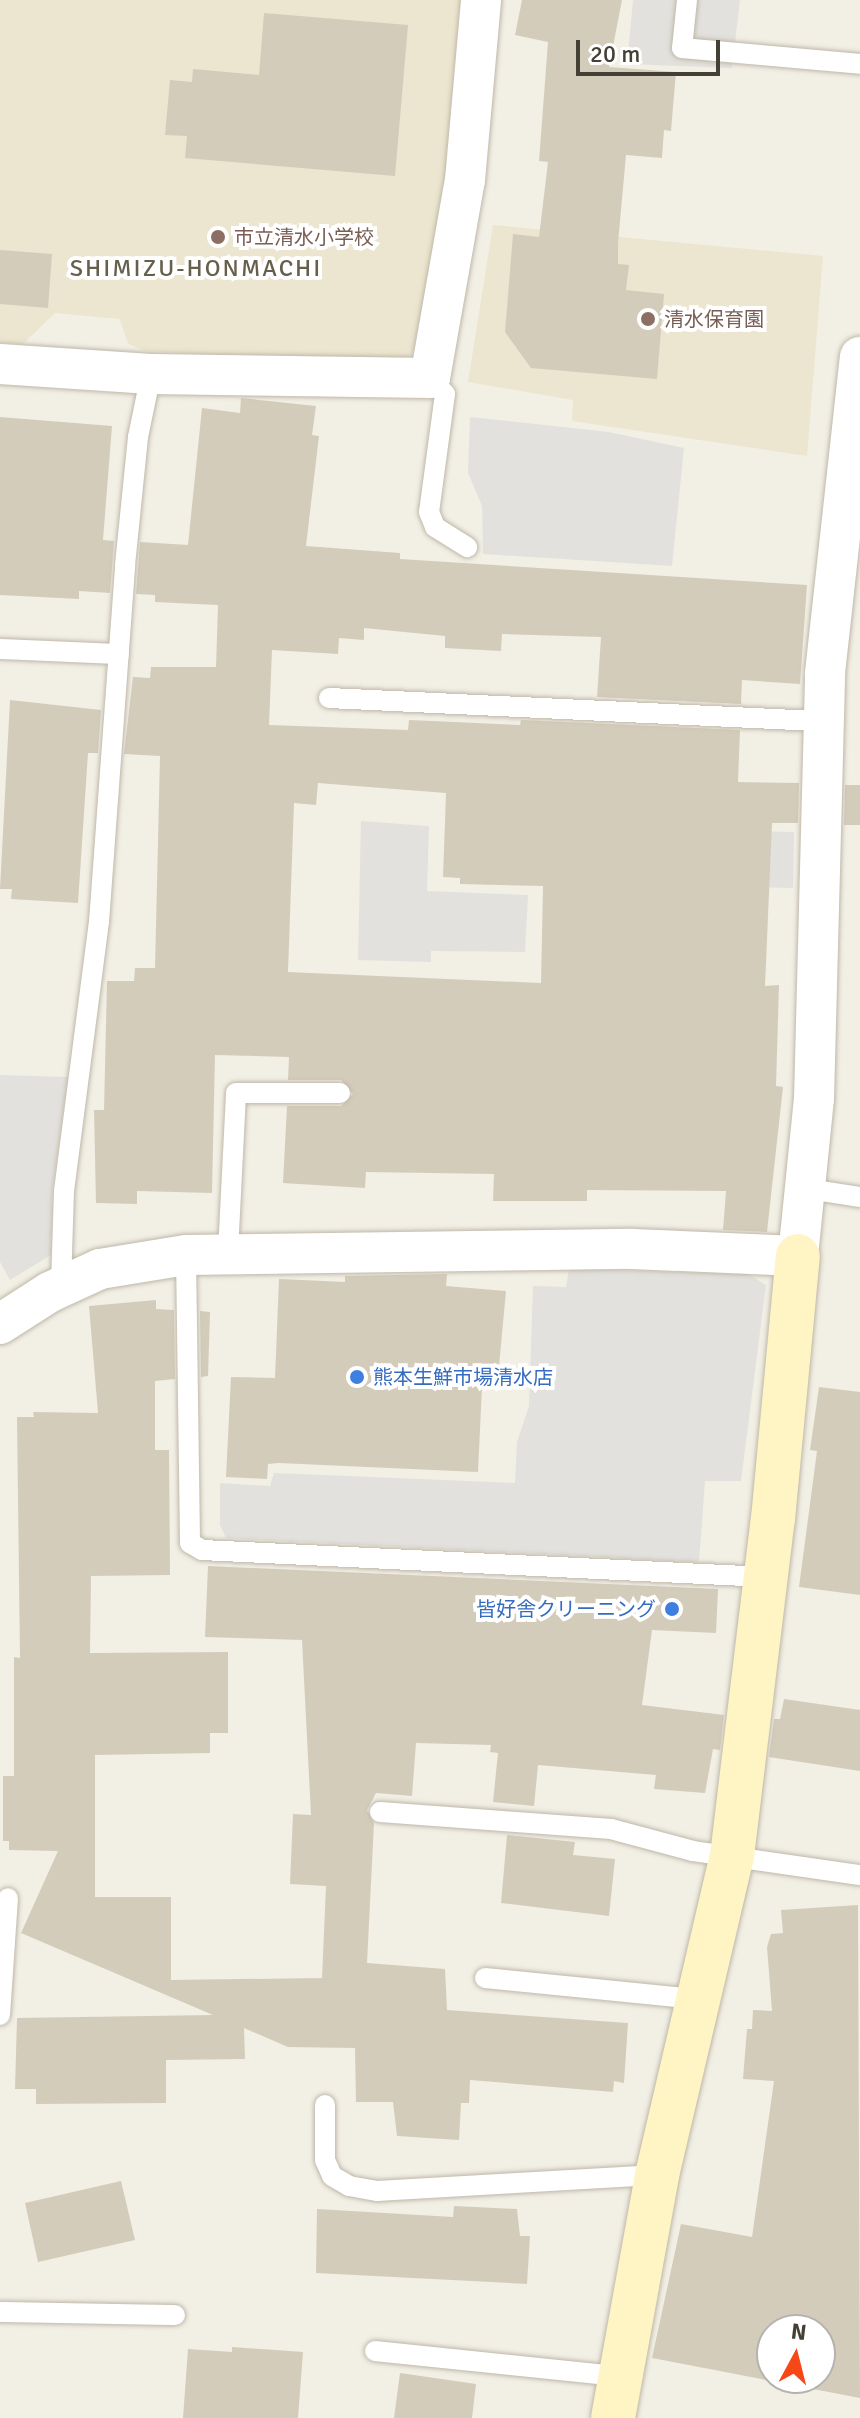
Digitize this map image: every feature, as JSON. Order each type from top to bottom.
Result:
[{"type":"street","points":[[0,364],[151,374],[430,378],[465,180],[481,0]]},
{"type":"street","points":[[616,2397],[657,2175],[732,1856],[767,1577],[798,1256],[808,1189],[823,721],[843,675],[860,357]]},
{"type":"street","points":[[0,1324],[61,1286],[100,1269],[186,1255],[228,1252],[632,1249],[798,1256]]},
{"type":"lane","points":[[687,0],[682,48],[860,64]]},
{"type":"lane","points":[[61,1286],[64,1191],[99,922],[138,437],[151,374]]},
{"type":"lane","points":[[430,378],[445,394],[429,512],[435,527],[467,547]]},
{"type":"lane","points":[[0,649],[119,654]]},
{"type":"lane","points":[[329,698],[823,721]]},
{"type":"lane","points":[[228,1252],[236,1093],[340,1093]]},
{"type":"lane","points":[[808,1189],[860,1197]]},
{"type":"lane","points":[[186,1255],[190,1543],[202,1550],[767,1577]]},
{"type":"lane","points":[[380,1812],[596,1827],[732,1856],[860,1875]]},
{"type":"lane","points":[[0,2015],[8,1898]]},
{"type":"lane","points":[[485,1978],[697,1999]]},
{"type":"lane","points":[[325,2105],[325,2160],[332,2176],[349,2186],[378,2191],[657,2175]]},
{"type":"lane","points":[[0,2312],[175,2315]]},
{"type":"lane","points":[[375,2351],[616,2397]]},
{"type":"shaded area","name":"市立清水小学校","points":[[0,0],[466,0],[449,161],[418,343],[407,359],[391,365],[146,351],[128,344],[120,319],[55,313],[23,344],[0,342]]},
{"type":"shaded area","points":[[633,0],[740,0],[732,68],[627,64]]},
{"type":"shaded area","name":"清水保育園","points":[[493,225],[823,256],[807,456],[572,421],[573,400],[468,382]]},
{"type":"shaded area","points":[[470,417],[609,432],[684,448],[672,566],[483,554],[482,506],[468,473]]},
{"type":"shaded area","points":[[361,821],[429,826],[427,891],[528,895],[525,952],[431,951],[431,962],[358,960]]},
{"type":"shaded area","points":[[719,830],[794,832],[793,888],[719,886]]},
{"type":"shaded area","points":[[0,1075],[68,1077],[52,1191],[51,1255],[10,1280],[0,1262]]},
{"type":"shaded area","points":[[569,1269],[748,1274],[766,1285],[741,1481],[705,1481],[699,1562],[226,1538],[220,1525],[220,1483],[270,1486],[274,1473],[515,1483],[517,1442],[529,1406],[533,1286],[566,1287]]},
{"type":"building","points":[[522,0],[622,0],[609,67],[676,72],[671,131],[664,130],[662,158],[626,155],[618,243],[618,264],[629,265],[626,290],[664,294],[657,379],[531,368],[505,332],[513,234],[539,237],[548,162],[539,161],[548,42],[515,35]]},
{"type":"building","points":[[264,13],[408,25],[395,176],[185,158],[187,136],[165,135],[170,80],[192,82],[193,69],[259,75]]},
{"type":"building","points":[[0,250],[52,254],[48,308],[0,304]]},
{"type":"building","points":[[241,398],[316,406],[312,435],[319,436],[306,546],[400,553],[400,559],[807,585],[800,684],[742,680],[741,704],[597,697],[601,637],[502,634],[501,651],[445,648],[445,636],[364,628],[364,640],[339,638],[338,654],[272,650],[269,725],[408,730],[409,720],[520,725],[521,720],[740,730],[738,782],[799,783],[798,823],[772,823],[765,986],[779,985],[776,1086],[783,1087],[767,1232],[723,1230],[726,1191],[587,1190],[587,1201],[493,1201],[494,1174],[366,1172],[365,1188],[283,1183],[287,1106],[341,1106],[353,1094],[341,1080],[288,1080],[289,1057],[215,1055],[212,1193],[137,1191],[137,1204],[96,1203],[94,1110],[104,1110],[107,981],[134,981],[135,968],[155,968],[160,756],[124,754],[133,677],[150,678],[151,667],[216,667],[218,605],[155,602],[155,595],[136,594],[140,542],[188,545],[202,408],[240,413]],"holes":[[[318,783],[446,793],[443,877],[460,878],[460,884],[543,886],[541,983],[288,972],[294,803],[316,805]]]},
{"type":"building","points":[[0,417],[112,426],[103,540],[114,541],[110,593],[79,591],[79,599],[0,595]]},
{"type":"building","points":[[10,700],[101,710],[98,753],[88,753],[78,903],[11,899],[12,889],[0,889]]},
{"type":"building","points":[[845,785],[860,785],[860,825],[844,825]]},
{"type":"building","name":"熊本生鮮市場清水店","points":[[447,1274],[446,1286],[506,1291],[499,1366],[483,1366],[478,1472],[279,1463],[268,1464],[267,1479],[226,1477],[231,1377],[275,1378],[279,1279],[345,1282],[345,1276]]},
{"type":"building","points":[[156,1300],[156,1309],[174,1310],[175,1379],[155,1381],[155,1450],[169,1450],[170,1575],[91,1576],[90,1653],[228,1652],[228,1733],[210,1733],[210,1753],[95,1755],[95,1897],[171,1897],[171,1980],[322,1978],[326,1886],[290,1884],[293,1814],[311,1815],[302,1640],[205,1637],[208,1566],[718,1589],[716,1633],[652,1630],[642,1705],[724,1715],[720,1750],[713,1749],[705,1793],[654,1789],[656,1775],[538,1765],[534,1806],[493,1802],[498,1753],[490,1752],[491,1745],[416,1743],[412,1796],[376,1793],[367,1810],[374,1823],[367,1963],[445,1969],[447,2010],[628,2023],[624,2083],[614,2081],[613,2092],[470,2080],[469,2103],[461,2103],[459,2140],[397,2136],[393,2102],[356,2102],[355,2048],[288,2047],[244,2028],[245,2059],[166,2060],[166,2103],[36,2104],[36,2089],[15,2089],[17,2018],[213,2015],[21,1933],[58,1851],[9,1850],[9,1841],[3,1841],[3,1776],[14,1776],[14,1657],[20,1658],[17,1417],[34,1417],[33,1412],[98,1413],[89,1306]]},
{"type":"building","points":[[200,1311],[210,1312],[208,1376],[201,1377]]},
{"type":"building","points":[[819,1387],[860,1392],[860,1595],[799,1587],[817,1451],[810,1450]]},
{"type":"building","points":[[784,1699],[860,1710],[860,1771],[769,1757],[774,1719],[780,1719]]},
{"type":"building","points":[[507,1835],[575,1842],[573,1855],[615,1859],[609,1916],[501,1903]]},
{"type":"building","points":[[858,1905],[860,2398],[836,2393],[836,2314],[756,2314],[756,2378],[652,2358],[681,2224],[752,2237],[774,2081],[743,2079],[747,2029],[752,2029],[753,2010],[772,2011],[767,1947],[771,1934],[783,1933],[781,1910]]},
{"type":"building","points":[[121,2181],[135,2240],[38,2262],[25,2203]]},
{"type":"building","points":[[454,2206],[517,2209],[520,2236],[530,2236],[527,2284],[316,2273],[317,2209],[453,2217]]},
{"type":"building","points":[[232,2347],[303,2352],[298,2418],[183,2418],[188,2349],[232,2352]]},
{"type":"building","points":[[400,2373],[476,2384],[472,2418],[394,2418]]},
{"type":"place","name":"市立清水小学校","points":[[218,237]]},
{"type":"place","name":"清水保育園","points":[[648,319]]},
{"type":"place","name":"熊本生鮮市場清水店","points":[[357,1377]]},
{"type":"place","name":"皆好舎クリーニング","points":[[672,1609]]},
{"type":"district","name":"SHIMIZU-HONMACHI","points":[[196,269]]}]
